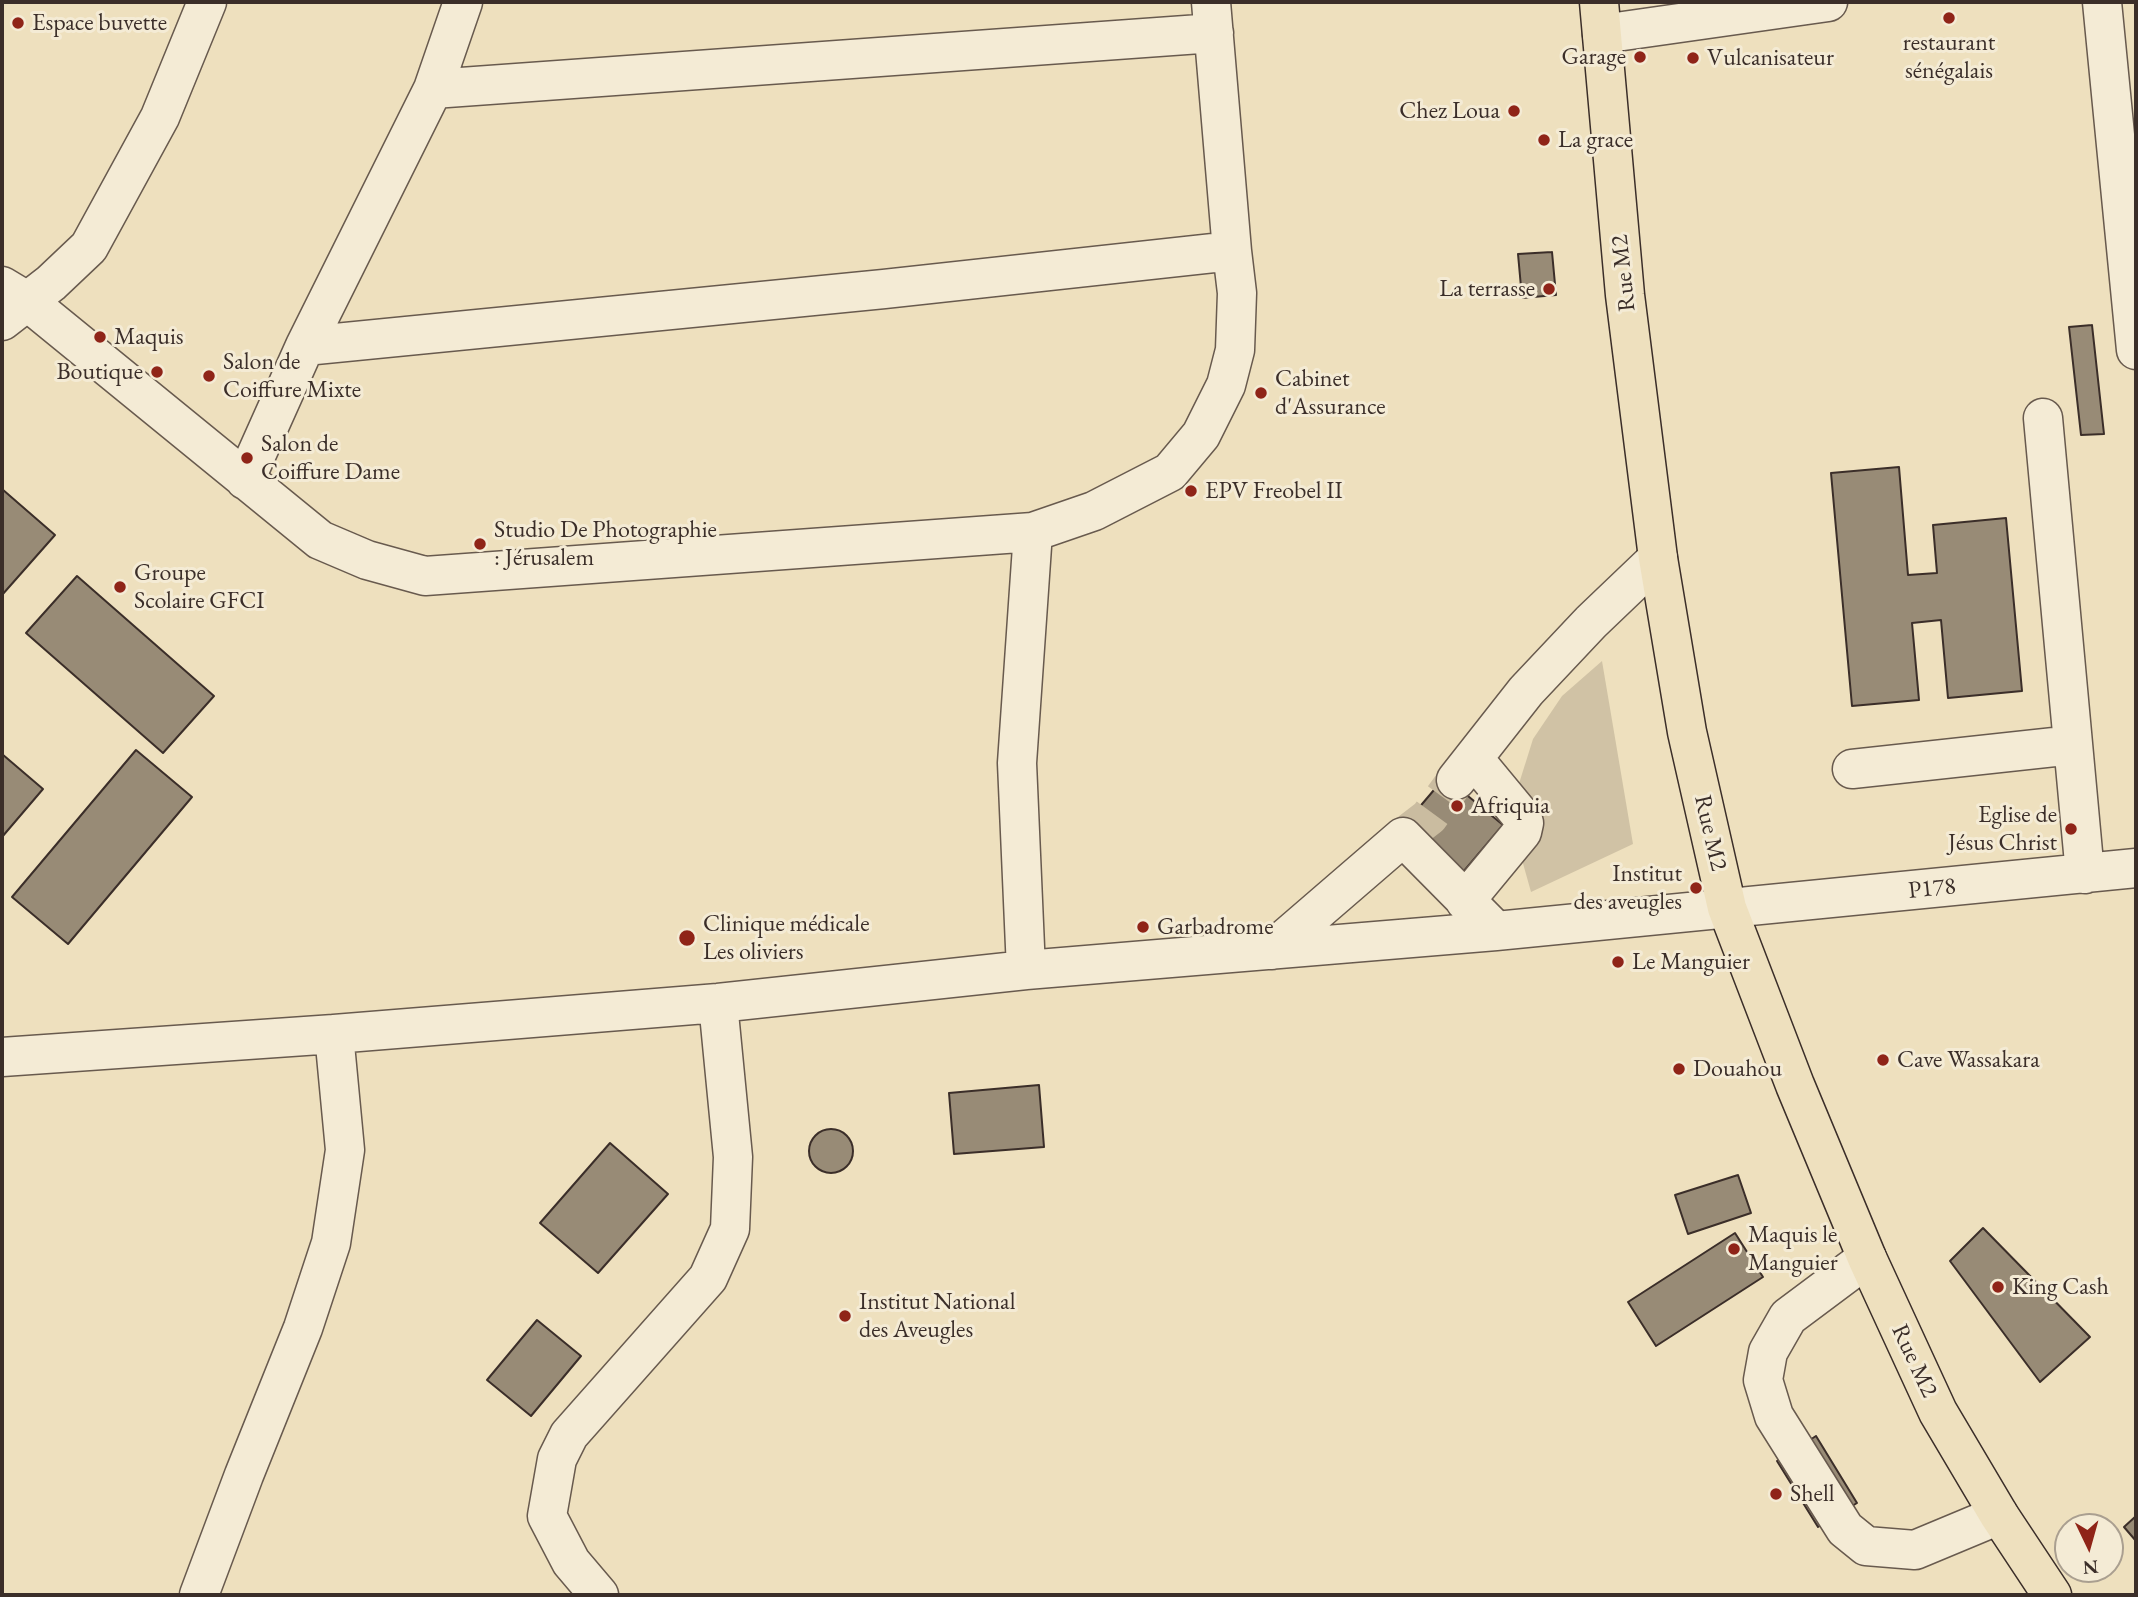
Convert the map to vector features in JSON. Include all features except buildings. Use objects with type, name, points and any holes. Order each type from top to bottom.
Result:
[{"type":"main road","name":"Rue M2","points":[[1601,18],[1625,295],[1658,558],[1687,732],[1727,908],[1795,1085],[1867,1258],[1938,1412],[1999,1515],[2052,1595]]},
{"type":"street","points":[[207,2],[160,117],[89,247],[51,283],[10,303],[245,480],[320,540],[366,560],[425,576],[1033,531],[1094,510],[1170,472],[1201,435],[1226,385],[1235,350],[1237,293],[1212,17],[433,89]]},
{"type":"street","points":[[245,480],[305,346],[433,89],[463,2]]},
{"type":"street","points":[[1601,18],[1828,2]]},
{"type":"street","points":[[2102,2],[2136,350]]},
{"type":"street","points":[[305,346],[884,289],[1232,251]]},
{"type":"street","points":[[2043,418],[2085,874]]},
{"type":"street","points":[[1026,970],[1017,763],[1033,531]]},
{"type":"street","points":[[1465,901],[1522,832],[1524,824],[1522,817],[1465,770],[1526,691],[1591,622],[1658,558]]},
{"type":"street","points":[[1852,769],[2073,745]]},
{"type":"street","points":[[1272,950],[1403,837],[1496,931]]},
{"type":"street","name":"P178","points":[[2,1056],[334,1034],[718,1003],[1026,970],[1496,931],[2136,868]]},
{"type":"street","points":[[599,1595],[570,1562],[547,1516],[557,1459],[569,1435],[708,1278],[730,1229],[733,1157],[718,1003]]},
{"type":"street","points":[[199,1595],[303,1328],[331,1243],[345,1150],[334,1034]]},
{"type":"street","points":[[1867,1258],[1788,1317],[1768,1352],[1763,1381],[1774,1416],[1845,1529],[1866,1546],[1915,1550],[1999,1515]]},
{"type":"shaded area","points":[[1602,661],[1633,844],[1531,892],[1517,842],[1517,790],[1533,739],[1562,696]]},
{"type":"tunnel","points":[[1403,837],[1429,817],[1456,780]]},
{"type":"place","name":"restaurant sénégalais","points":[[1949,18]]},
{"type":"place","name":"Espace buvette","points":[[18,23]]},
{"type":"place","name":"Garage","points":[[1640,57]]},
{"type":"place","name":"Vulcanisateur","points":[[1693,58]]},
{"type":"place","name":"Chez Loua","points":[[1514,111]]},
{"type":"place","name":"La grace","points":[[1544,140]]},
{"type":"place","name":"La terrasse","points":[[1549,289]]},
{"type":"place","name":"Maquis","points":[[100,337]]},
{"type":"place","name":"Boutique","points":[[157,372]]},
{"type":"place","name":"Salon de Coiffure Mixte","points":[[209,376]]},
{"type":"place","name":"Cabinet d'Assurance","points":[[1261,393]]},
{"type":"place","name":"Salon de Coiffure Dame","points":[[247,458]]},
{"type":"place","name":"EPV Freobel II","points":[[1191,491]]},
{"type":"place","name":"Studio De Photographie : Jérusalem","points":[[480,544]]},
{"type":"place","name":"Groupe Scolaire GFCI","points":[[120,587]]},
{"type":"place","name":"Afriquia","points":[[1457,806]]},
{"type":"place","name":"Eglise de Jésus Christ","points":[[2071,829]]},
{"type":"place","name":"Institut des aveugles","points":[[1696,888]]},
{"type":"place","name":"Garbadrome","points":[[1143,927]]},
{"type":"place","name":"Clinique médicale Les oliviers","points":[[687,938]]},
{"type":"place","name":"Le Manguier","points":[[1618,962]]},
{"type":"place","name":"Cave Wassakara","points":[[1883,1060]]},
{"type":"place","name":"Douahou","points":[[1679,1069]]},
{"type":"place","name":"Maquis le Manguier","points":[[1734,1249]]},
{"type":"place","name":"King Cash","points":[[1998,1287]]},
{"type":"place","name":"Institut National des Aveugles","points":[[845,1316]]},
{"type":"place","name":"Shell","points":[[1776,1494]]}]
